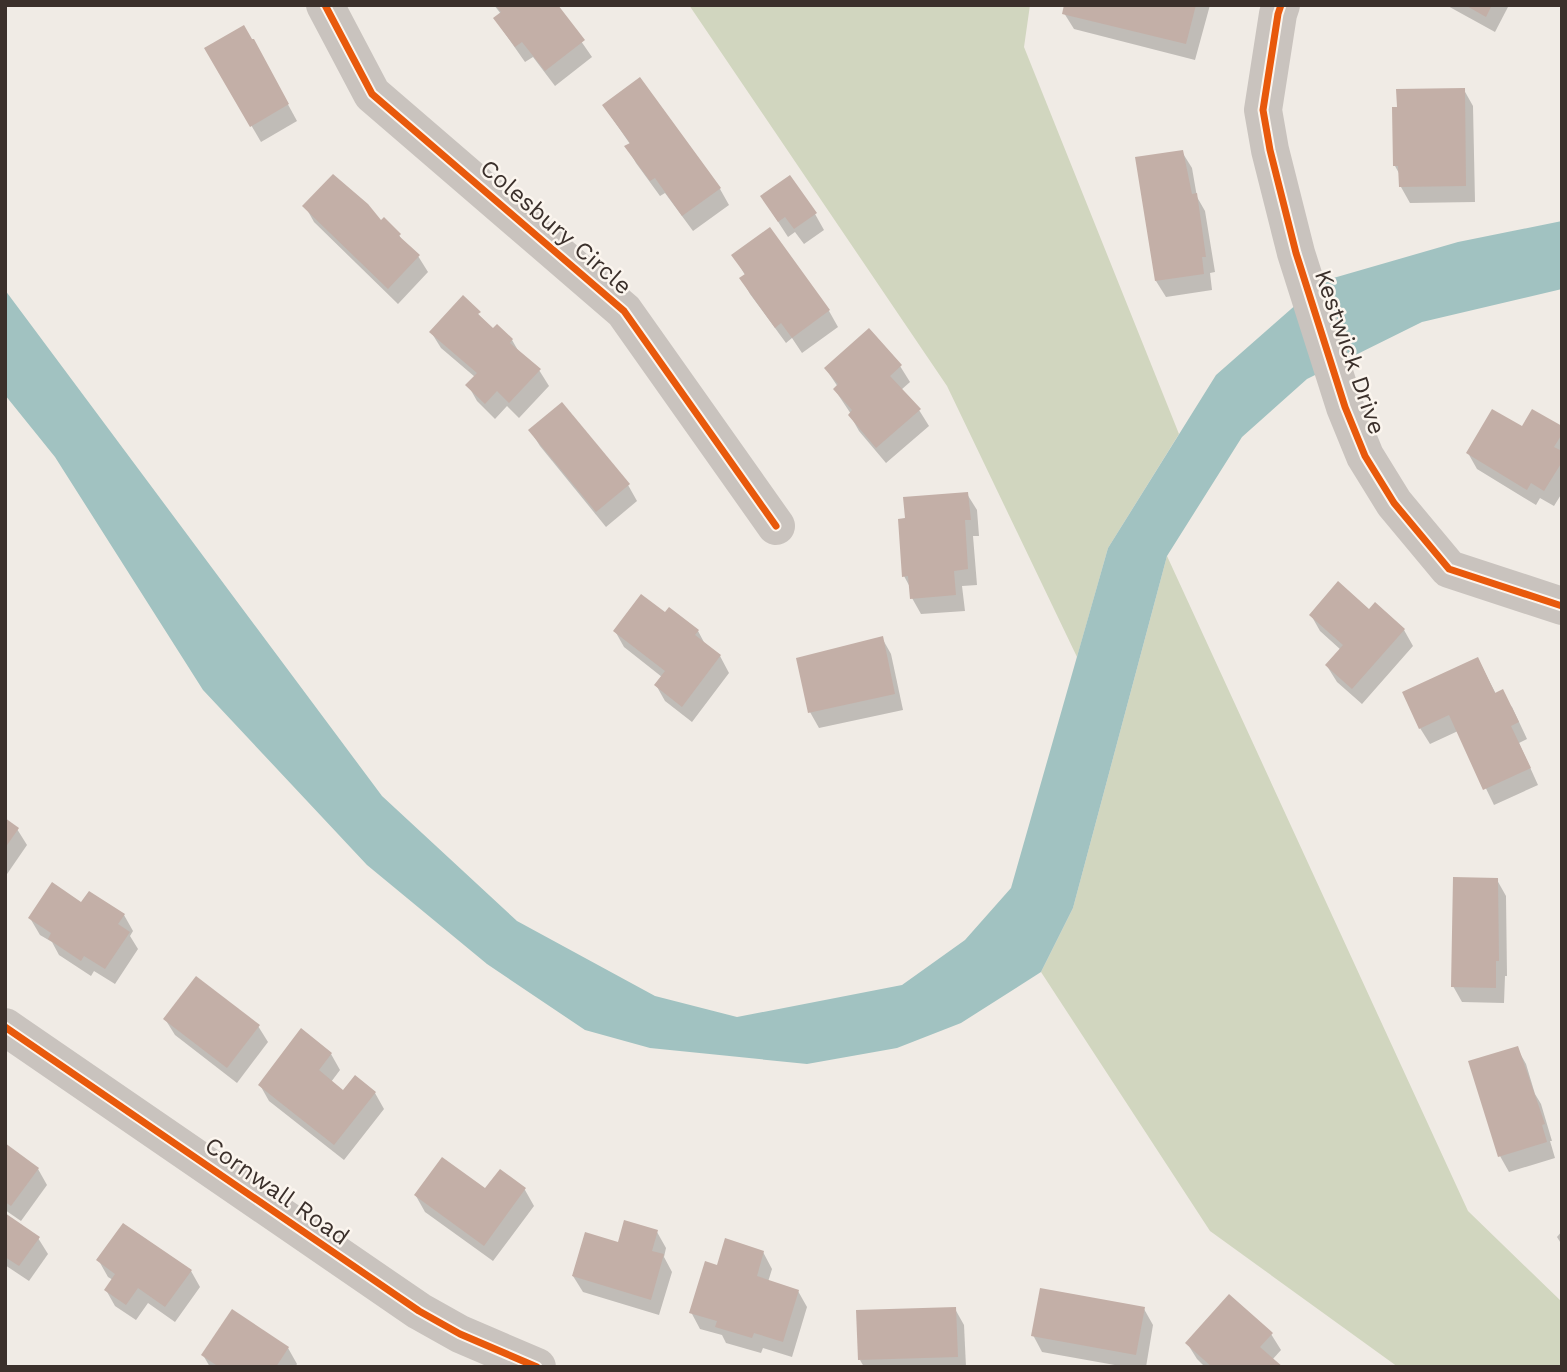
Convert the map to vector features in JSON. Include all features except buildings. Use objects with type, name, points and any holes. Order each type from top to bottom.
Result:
[{"type":"street","name":"Colesbury Circle","points":[[325,5],[372,94],[624,311],[776,526]]},
{"type":"street","name":"Kestwick Drive","points":[[1281,5],[1263,110],[1270,150],[1296,253],[1345,407],[1364,456],[1394,503],[1449,569],[1562,606]]},
{"type":"street","name":"Cornwall Road","points":[[5,1027],[419,1311],[460,1334],[537,1367]]},
{"type":"green space","points":[[689,5],[1030,5],[1024,47],[1179,434],[1108,548],[1077,657],[947,386]]},
{"type":"green space","points":[[1167,556],[1468,1211],[1562,1302],[1562,1367],[1398,1367],[1210,1231],[1041,972],[1073,908]]},
{"type":"water","points":[[1562,221],[1562,289],[1422,322],[1307,379],[1242,437],[1167,556],[1073,908],[1041,972],[961,1023],[897,1048],[807,1064],[650,1048],[585,1030],[487,964],[367,865],[203,690],[55,457],[5,395],[5,290],[382,796],[517,921],[655,996],[737,1017],[902,985],[965,940],[1011,888],[1108,548],[1216,375],[1323,281],[1458,242]]},
{"type":"cycle path","points":[[325,5],[372,94],[624,311],[776,526]]},
{"type":"cycle path","points":[[1281,5],[1263,110],[1270,150],[1296,253],[1345,407],[1365,456],[1394,503],[1449,569],[1562,606]]},
{"type":"cycle path","points":[[5,1027],[419,1311],[460,1334],[537,1367]]}]
